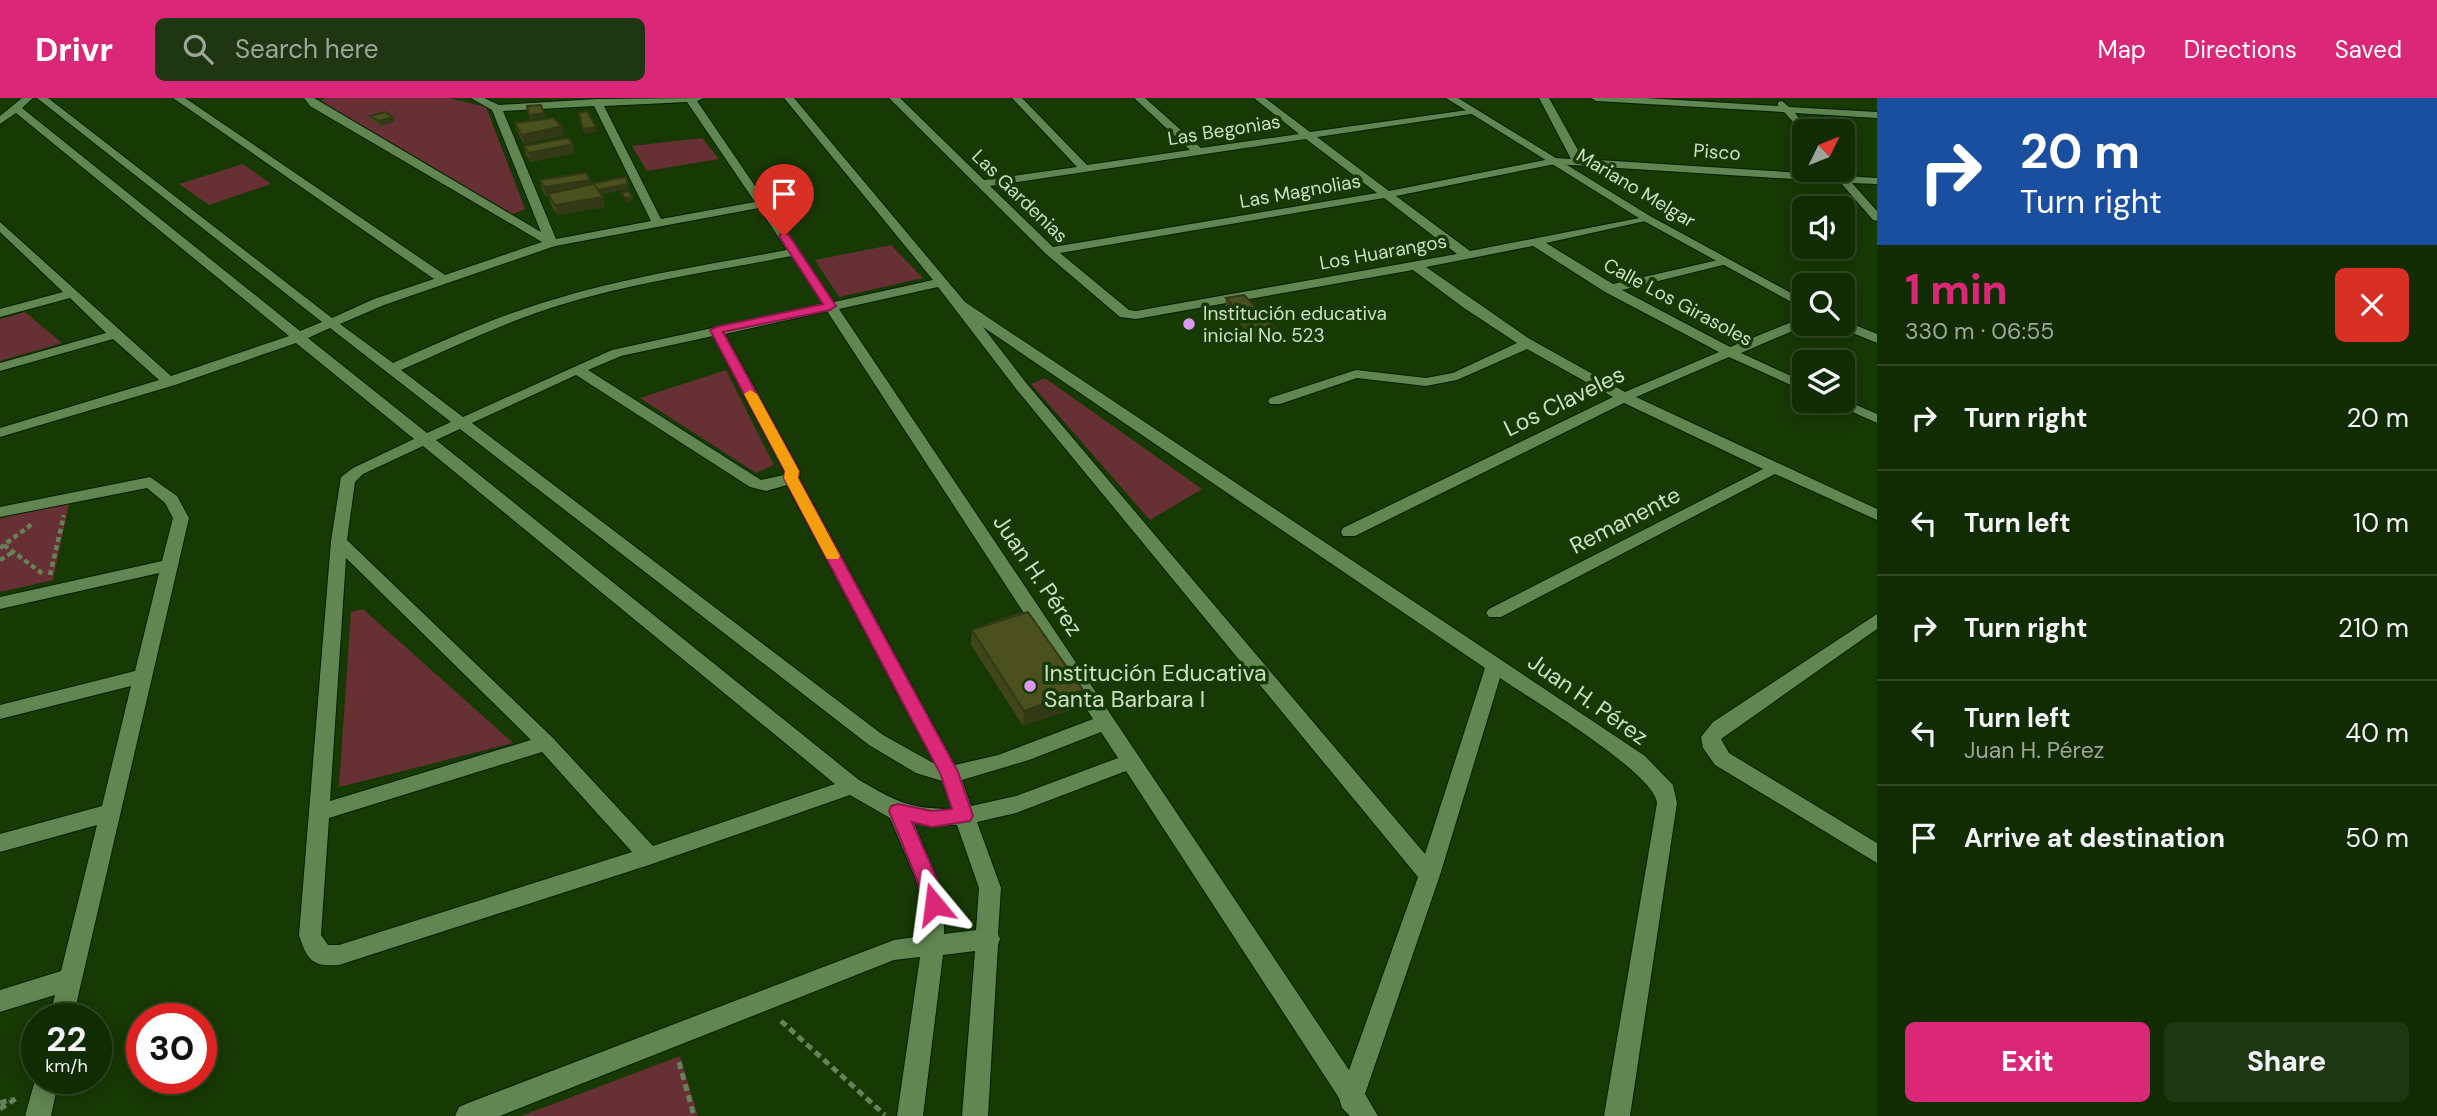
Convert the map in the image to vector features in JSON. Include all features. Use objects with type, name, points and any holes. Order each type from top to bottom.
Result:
[{"type":"street","points":[[42,98],[876,740],[914,762],[940,773],[978,769],[1106,722]]},
{"type":"street","points":[[178,98],[442,279]]},
{"type":"street","points":[[309,98],[314,104],[552,243]]},
{"type":"street","points":[[476,98],[497,108],[699,98]]},
{"type":"street","name":"Juan H. Pérez","points":[[690,98],[795,252],[1358,1107]]},
{"type":"street","points":[[789,98],[939,283],[960,305],[1022,387],[1429,875]]},
{"type":"street","points":[[895,99],[916,98]]},
{"type":"street","points":[[1017,98],[1084,168]]},
{"type":"street","points":[[1139,98],[1198,151]]},
{"type":"street","points":[[1259,98],[1383,195],[1468,256]]},
{"type":"street","name":"Mariano Melgar","points":[[1451,98],[1646,218],[1792,298]]},
{"type":"street","points":[[1544,98],[1578,161]]},
{"type":"street","points":[[1596,98],[1877,115]]},
{"type":"street","points":[[1778,98],[1795,119]]},
{"type":"street","name":"Las Gardenias","points":[[895,99],[1050,251],[1125,314]]},
{"type":"street","points":[[597,102],[658,225]]},
{"type":"street","points":[[0,121],[22,103],[424,440],[852,786],[898,811],[932,819],[989,813],[1131,761]]},
{"type":"street","points":[[497,108],[499,119],[552,243]]},
{"type":"street","name":"Las Begonias","points":[[983,184],[1471,110]]},
{"type":"street","name":"Pisco","points":[[1555,161],[1792,172]]},
{"type":"street","name":"Las Magnolias","points":[[1050,251],[1383,195],[1555,161]]},
{"type":"street","name":"Pisco","points":[[1855,177],[1877,181]]},
{"type":"street","points":[[1846,182],[1877,218]]},
{"type":"street","points":[[0,433],[170,382],[299,337],[379,302],[442,279],[552,243],[763,204]]},
{"type":"street","name":"Los Huarangos","points":[[1125,314],[1136,315],[1416,266],[1537,243],[1646,218]]},
{"type":"street","points":[[0,226],[170,382]]},
{"type":"street","name":"Calle Los Girasoles","points":[[1537,243],[1609,289],[1725,352],[1792,382]]},
{"type":"street","points":[[391,369],[524,313],[566,300],[607,289],[795,252]]},
{"type":"street","points":[[1609,289],[1723,261]]},
{"type":"street","points":[[1416,266],[1461,303],[1526,344],[1624,397],[1877,515]]},
{"type":"street","points":[[852,786],[649,856],[339,954],[323,956],[314,947],[310,935],[339,541],[347,480],[358,471],[577,369],[632,348],[939,283]]},
{"type":"street","points":[[0,313],[74,293]]},
{"type":"street","name":"Juan H. Pérez","points":[[960,305],[1496,664],[1638,762],[1666,791],[1667,803],[1617,1116]]},
{"type":"street","name":"Los Claveles","points":[[1349,532],[1624,397],[1792,326]]},
{"type":"street","points":[[1855,329],[1877,339]]},
{"type":"street","points":[[716,330],[792,471],[791,478],[949,772],[990,888],[989,939],[975,1116]]},
{"type":"street","points":[[0,367],[116,334]]},
{"type":"street","points":[[1275,401],[1356,374],[1417,382],[1457,376],[1526,344]]},
{"type":"street","points":[[577,369],[756,484],[766,486],[791,478]]},
{"type":"street","points":[[1855,410],[1877,419]]},
{"type":"street","name":"Remanente","points":[[1495,613],[1776,468]]},
{"type":"street","points":[[0,512],[150,482],[172,500],[181,518],[65,1003]]},
{"type":"street","points":[[339,541],[546,743],[649,856]]},
{"type":"street","points":[[0,603],[170,565]]},
{"type":"street","points":[[1877,620],[1720,727],[1711,737],[1713,748],[1722,759],[1877,855]]},
{"type":"street","points":[[1358,1107],[1496,664]]},
{"type":"street","points":[[0,712],[143,676]]},
{"type":"street","points":[[319,813],[546,743]]},
{"type":"street","points":[[898,811],[926,877],[934,904],[933,945],[910,1116]]},
{"type":"street","points":[[0,843],[111,812]]},
{"type":"street","points":[[468,1116],[894,950],[989,939]]},
{"type":"street","points":[[0,1001],[71,979]]},
{"type":"street","points":[[38,1116],[43,1094]]},
{"type":"path","points":[[40,518],[2,547],[50,579],[65,508]]},
{"type":"path","points":[[0,560],[13,552]]},
{"type":"path","points":[[782,1021],[886,1116]]},
{"type":"path","points":[[679,1062],[694,1116]]},
{"type":"path","points":[[0,1102],[20,1096],[0,1110]]},
{"type":"shaded area","points":[[325,98],[449,98],[486,107],[525,209],[511,215],[319,102]]},
{"type":"shaded area","points":[[702,138],[719,159],[647,171],[632,146]]},
{"type":"shaded area","points":[[243,164],[271,184],[209,205],[179,184]]},
{"type":"shaded area","points":[[891,245],[923,278],[839,297],[815,260]]},
{"type":"shaded area","points":[[25,312],[62,343],[0,361],[0,319]]},
{"type":"shaded area","points":[[726,370],[774,465],[756,473],[640,398]]},
{"type":"shaded area","points":[[1045,378],[1202,489],[1150,520],[1031,384]]},
{"type":"shaded area","points":[[69,504],[53,580],[0,592],[0,518]]},
{"type":"shaded area","points":[[363,609],[513,743],[339,787],[351,612]]},
{"type":"shaded area","points":[[680,1056],[698,1116],[521,1116]]},
{"type":"building","points":[[541,105],[544,113],[529,115],[527,106]]},
{"type":"building","points":[[587,111],[596,127],[583,129],[579,113]]},
{"type":"building","points":[[385,112],[393,117],[379,121],[370,116]]},
{"type":"building","points":[[553,118],[562,126],[522,135],[515,123]]},
{"type":"building","points":[[568,138],[573,144],[529,153],[524,146]]},
{"type":"building","points":[[586,173],[590,180],[544,187],[540,180]]},
{"type":"building","points":[[625,177],[628,184],[598,190],[591,184]]},
{"type":"building","points":[[594,184],[603,197],[555,205],[548,194]]},
{"type":"building","points":[[628,191],[632,197],[625,198],[621,193]]},
{"type":"building","points":[[1244,295],[1276,328],[1258,331],[1226,298]]},
{"type":"building","points":[[1028,612],[1083,690],[1024,711],[972,630]]},
{"type":"slow traffic","points":[[750,394],[792,471],[791,478],[832,556]]},
{"type":"place","name":"Institución educativa inicial No. 523","points":[[1189,324]]},
{"type":"place","name":"Institución Educativa Santa Barbara I","points":[[1030,686]]},
{"type":"route","points":[[784,236],[830,306],[716,330],[792,471],[791,478],[949,772],[964,816],[932,819],[898,811],[926,877],[934,904]]}]
